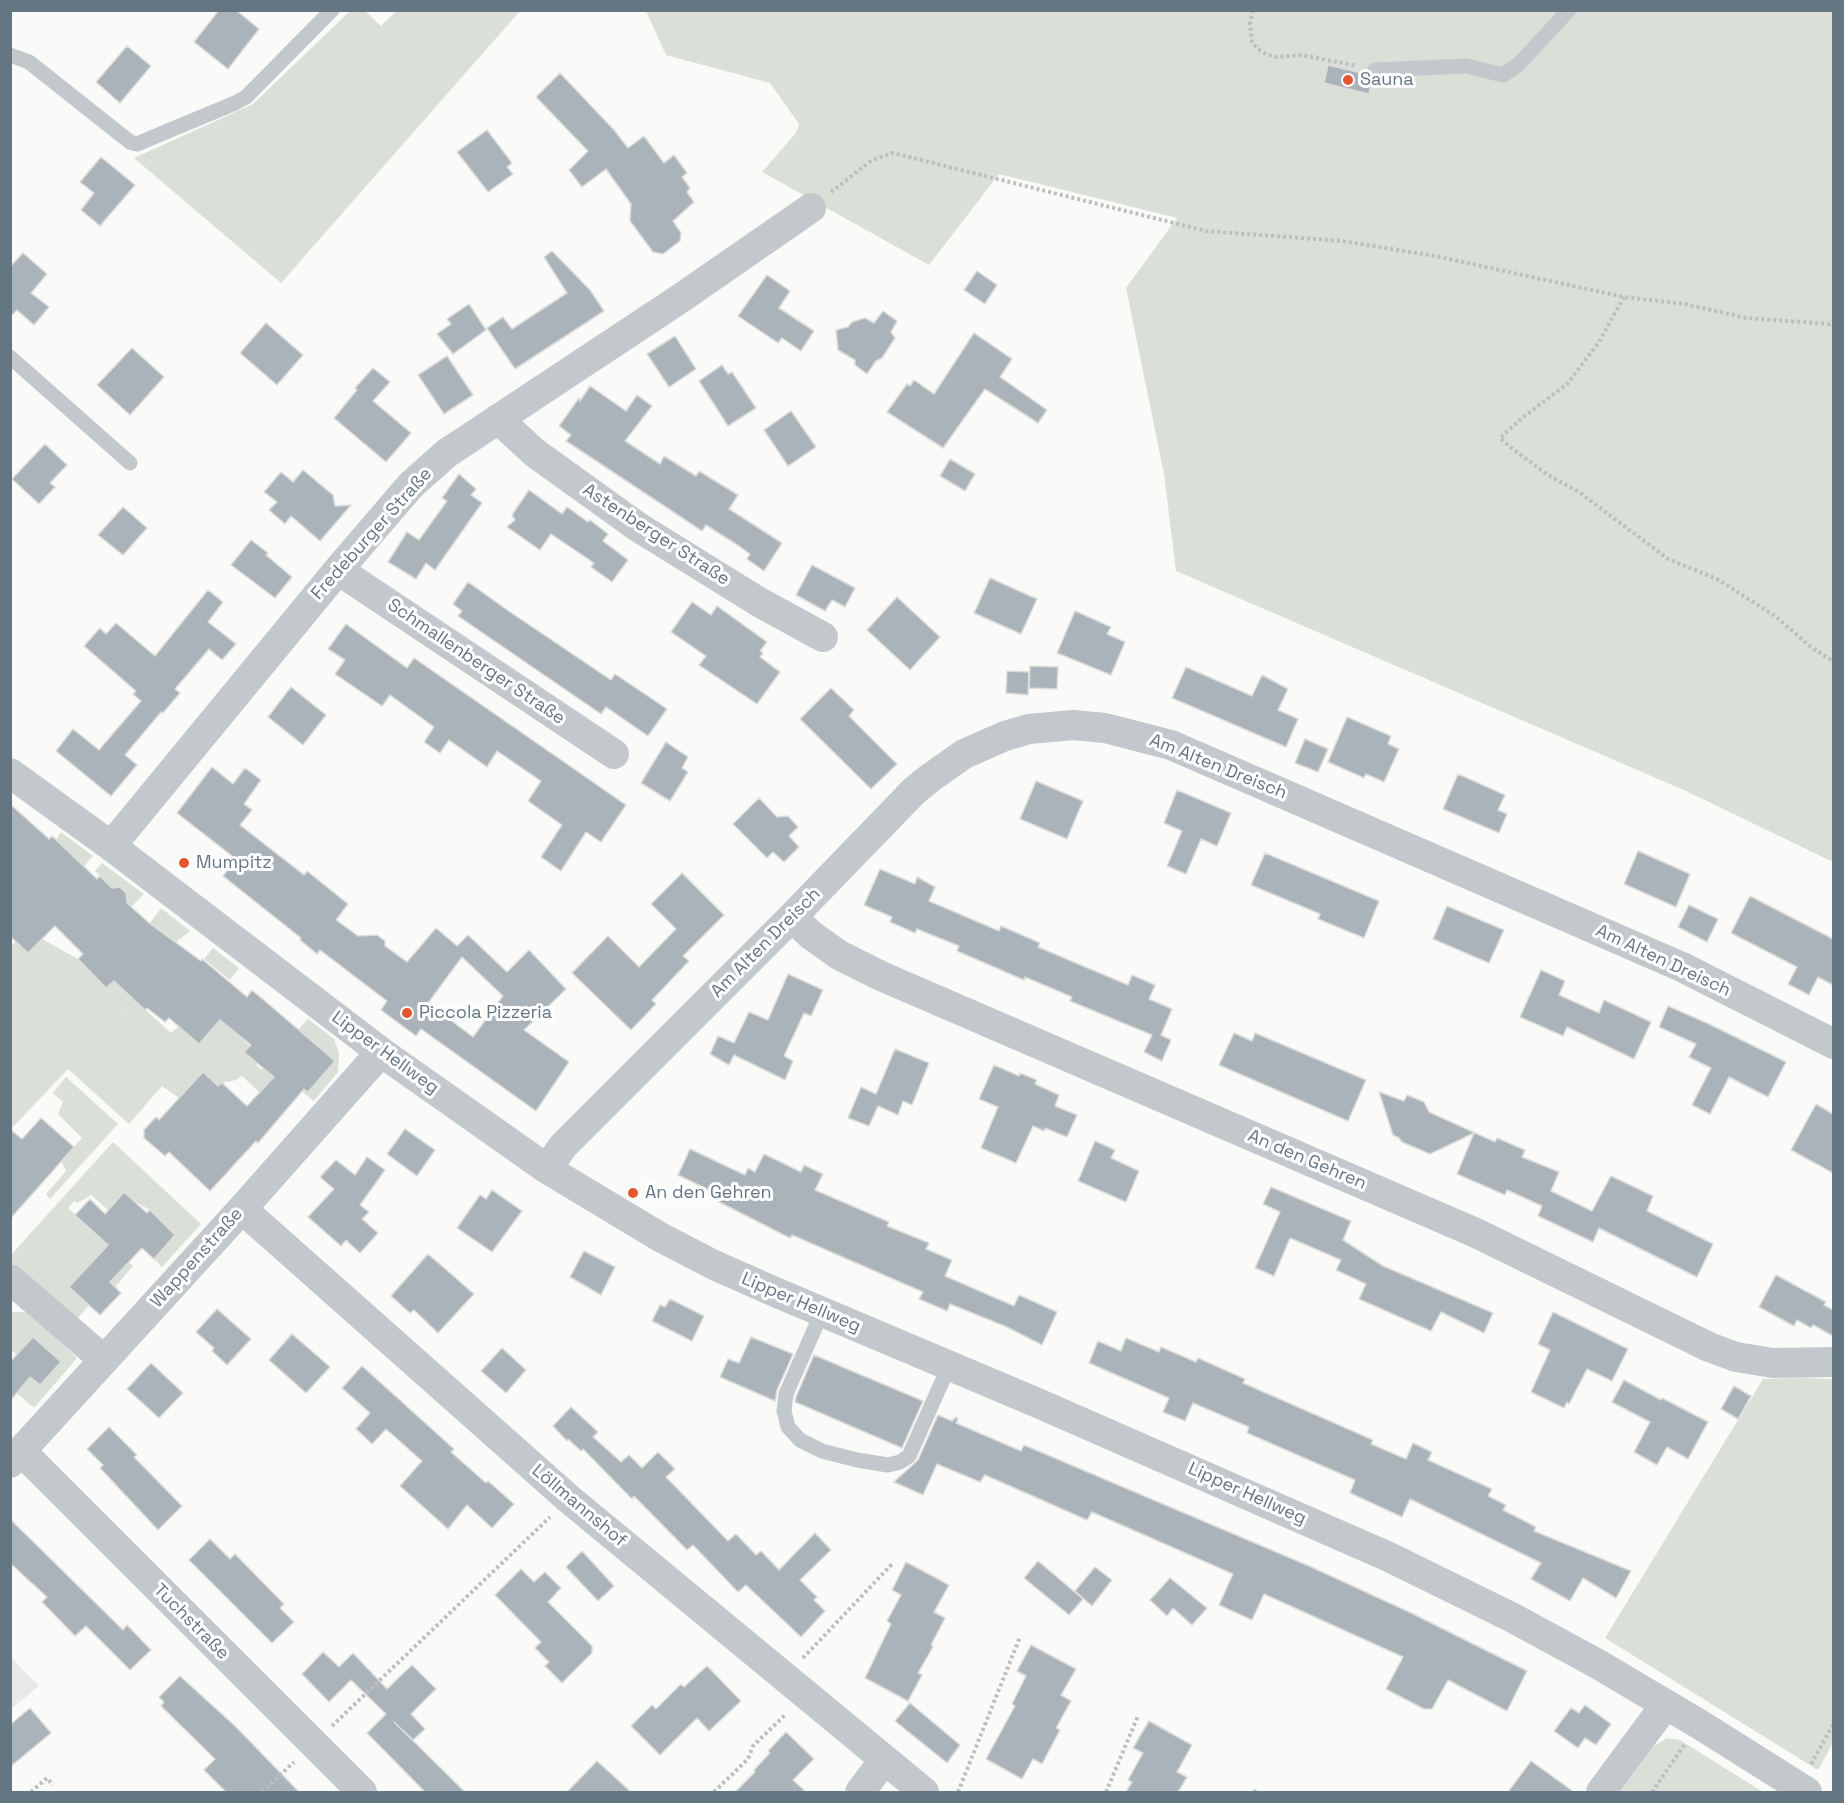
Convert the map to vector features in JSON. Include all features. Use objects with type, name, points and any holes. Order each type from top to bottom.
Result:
[{"type":"street","name":"Fredeburger Straße","points":[[111,846],[338,570],[411,485],[447,453],[681,298],[812,207]]},
{"type":"street","name":"Astenberger Straße","points":[[498,419],[535,453],[638,527],[759,602],[823,638]]},
{"type":"street","name":"Schmallenberger Straße","points":[[338,570],[614,754]]},
{"type":"street","name":"Am Alten Dreisch","points":[[547,1169],[563,1146],[792,917],[914,791],[964,754],[1005,736],[1029,729],[1073,725],[1105,728],[1150,738],[1193,754],[1682,967],[1833,1044]]},
{"type":"street","name":"Lipper Hellweg","points":[[10,773],[111,846],[381,1052],[547,1169],[660,1237],[705,1260],[822,1312],[1389,1557],[1513,1618],[1666,1704],[1803,1790]]},
{"type":"street","name":"An den Gehren","points":[[792,917],[811,935],[839,955],[880,976],[1476,1233],[1709,1347],[1736,1357],[1773,1363],[1833,1362]]},
{"type":"street","name":"Wappenstraße","points":[[16,1457],[242,1209],[381,1052]]},
{"type":"street","name":"Löllmannshof","points":[[242,1209],[569,1499],[924,1792]]},
{"type":"street","points":[[10,1279],[104,1360]]},
{"type":"street","name":"Tuchstraße","points":[[16,1457],[362,1792]]},
{"type":"street","points":[[1601,1792],[1666,1704]]},
{"type":"street","points":[[860,1792],[885,1760]]},
{"type":"lane","points":[[10,55],[29,62],[130,142],[137,144],[246,97],[332,10]]},
{"type":"lane","points":[[1375,70],[1466,66],[1503,75],[1518,65],[1569,10]]},
{"type":"lane","points":[[10,357],[130,463]]},
{"type":"lane","points":[[822,1312],[786,1394],[784,1411],[788,1427],[800,1440],[822,1451],[856,1460],[888,1464],[900,1462],[909,1456],[949,1366]]},
{"type":"path","points":[[1253,10],[1250,24],[1252,42],[1266,54],[1276,57],[1302,55],[1375,70]]},
{"type":"path","points":[[812,207],[866,165],[893,153],[1206,231],[1353,243],[1435,256],[1624,297],[1685,304],[1746,318],[1832,323]]},
{"type":"path","points":[[1624,297],[1599,342],[1567,384],[1522,417],[1500,438],[1548,475],[1579,492],[1668,560],[1717,579],[1775,616],[1833,662]]},
{"type":"path","points":[[262,1792],[569,1499]]},
{"type":"path","points":[[785,1677],[893,1563]]},
{"type":"path","points":[[958,1792],[1020,1637]]},
{"type":"path","points":[[1106,1792],[1138,1716]]},
{"type":"path","points":[[1803,1790],[1833,1723]]},
{"type":"path","points":[[1652,1792],[1699,1724]]},
{"type":"path","points":[[714,1792],[748,1759],[753,1746],[773,1727]]},
{"type":"path","points":[[31,1792],[47,1778],[53,1785]]},
{"type":"shaded area","points":[[350,11],[365,11],[381,26],[396,11],[520,11],[281,283],[134,158],[253,104]]},
{"type":"shaded area","points":[[646,11],[1833,11],[1833,862],[1686,791],[1176,571],[1164,474],[1126,288],[1177,218],[999,174],[929,265],[762,172],[796,133],[799,124],[770,83],[666,55]]},
{"type":"shaded area","points":[[61,832],[93,856],[61,892],[56,840]]},
{"type":"shaded area","points":[[102,863],[144,894],[108,930],[126,893],[118,887],[114,889],[95,871]]},
{"type":"shaded area","points":[[161,908],[190,931],[176,942],[150,923]]},
{"type":"shaded area","points":[[42,939],[78,959],[106,988],[126,970],[149,989],[123,1016],[137,1002],[171,1033],[183,1022],[194,1031],[189,1036],[198,1044],[224,1015],[237,1034],[262,1057],[256,1065],[262,1070],[272,1060],[335,1061],[298,1030],[308,1019],[334,1039],[339,1053],[338,1072],[314,1101],[300,1090],[273,1099],[263,1089],[259,1092],[242,1076],[179,1098],[162,1086],[129,1124],[68,1069],[11,1129],[10,948],[16,941],[29,953]]},
{"type":"shaded area","points":[[213,948],[239,968],[230,980],[204,959]]},
{"type":"shaded area","points":[[66,1077],[118,1124],[50,1199],[46,1194],[66,1171],[61,1161],[82,1138],[58,1114],[63,1102],[53,1093]]},
{"type":"shaded area","points":[[113,1142],[201,1224],[162,1267],[154,1259],[150,1210],[124,1192],[108,1210],[91,1195],[78,1203],[74,1201],[68,1208],[133,1266],[115,1287],[90,1264],[69,1287],[89,1305],[77,1319],[11,1262],[11,1255]]},
{"type":"shaded area","points":[[11,1312],[28,1312],[77,1358],[34,1408],[17,1393],[30,1377],[40,1385],[60,1362],[33,1337],[17,1355],[11,1350]]},
{"type":"shaded area","points":[[1763,1379],[1834,1379],[1834,1741],[1818,1770],[1605,1638]]},
{"type":"shaded area","points":[[11,1657],[39,1686],[10,1709]]},
{"type":"shaded area","points":[[1667,1738],[1680,1740],[1763,1792],[1620,1792],[1654,1746]]},
{"type":"building","points":[[219,10],[236,10],[259,29],[228,69],[194,42]]},
{"type":"building","points":[[127,46],[151,66],[120,103],[96,82]]},
{"type":"building","name":"Sauna","points":[[1328,65],[1366,74],[1372,79],[1369,94],[1324,83]]},
{"type":"building","points":[[560,73],[628,148],[644,136],[664,163],[674,155],[687,173],[682,177],[690,188],[687,192],[694,202],[673,221],[681,233],[680,241],[663,254],[653,252],[630,221],[631,204],[606,169],[582,187],[569,170],[588,151],[536,97]]},
{"type":"building","points":[[487,130],[512,163],[507,167],[513,174],[488,192],[457,152]]},
{"type":"building","points":[[101,157],[135,185],[100,226],[81,210],[94,193],[80,182]]},
{"type":"building","points":[[552,251],[590,290],[604,311],[515,369],[487,328],[503,317],[512,329],[567,293],[544,257]]},
{"type":"building","points":[[23,253],[47,274],[31,293],[49,307],[34,325],[17,310],[10,317],[10,267]]},
{"type":"building","points":[[977,271],[997,285],[985,304],[964,290]]},
{"type":"building","points":[[767,275],[790,291],[779,308],[814,331],[801,351],[782,338],[778,343],[738,316]]},
{"type":"building","points":[[469,304],[486,330],[453,354],[437,334],[451,324],[447,319]]},
{"type":"building","points":[[883,311],[897,321],[891,332],[895,338],[882,358],[876,361],[867,374],[855,365],[855,360],[838,350],[836,330],[848,327],[852,322],[865,318],[874,323]]},
{"type":"building","points":[[266,323],[303,355],[277,385],[240,353]]},
{"type":"building","points":[[974,333],[1012,359],[1000,377],[1047,410],[1038,423],[985,389],[943,448],[887,412],[907,384],[910,386],[914,380],[934,394]]},
{"type":"building","points":[[675,336],[696,369],[669,387],[647,354]]},
{"type":"building","points":[[132,348],[164,377],[130,415],[97,385]]},
{"type":"building","points":[[447,356],[473,395],[444,414],[418,375]]},
{"type":"building","points":[[722,365],[728,374],[732,372],[756,408],[728,426],[699,381]]},
{"type":"building","points":[[373,368],[390,382],[373,401],[411,433],[386,462],[334,418],[357,390],[355,388]]},
{"type":"building","points":[[590,386],[626,411],[637,395],[652,406],[625,441],[660,464],[664,456],[696,476],[699,471],[738,495],[729,509],[782,543],[764,571],[747,559],[750,554],[739,546],[706,525],[702,531],[566,441],[571,435],[559,426]]},
{"type":"building","points":[[791,411],[816,447],[788,466],[764,430]]},
{"type":"building","points":[[45,444],[67,465],[50,483],[55,487],[39,504],[12,479]]},
{"type":"building","points":[[950,459],[975,474],[965,491],[940,476]]},
{"type":"building","points":[[303,470],[333,495],[335,506],[351,505],[320,541],[291,516],[285,524],[269,510],[277,502],[264,492],[281,472],[293,482]]},
{"type":"building","points":[[459,474],[476,489],[471,495],[482,503],[435,570],[426,563],[416,579],[388,562],[407,532],[419,540],[447,501],[442,498]]},
{"type":"building","points":[[529,490],[562,514],[567,507],[608,534],[603,541],[628,560],[612,582],[591,567],[594,563],[551,534],[540,550],[507,527],[515,520],[512,515]]},
{"type":"building","points":[[123,507],[147,528],[123,555],[98,535]]},
{"type":"building","points":[[251,540],[292,577],[275,598],[231,565]]},
{"type":"building","points":[[812,565],[855,588],[845,607],[832,600],[825,611],[796,595]]},
{"type":"building","points":[[990,578],[1037,599],[1021,634],[974,613]]},
{"type":"building","points":[[468,582],[611,680],[615,674],[667,709],[648,736],[606,707],[601,714],[458,616],[462,611],[453,604]]},
{"type":"building","points":[[208,590],[223,602],[208,622],[236,644],[222,660],[209,649],[175,689],[180,693],[125,755],[137,765],[111,796],[56,751],[73,729],[99,750],[141,701],[133,694],[136,691],[84,646],[100,628],[106,634],[116,623],[155,656]]},
{"type":"building","points":[[897,597],[940,637],[910,670],[867,630]]},
{"type":"building","points":[[692,602],[711,615],[717,606],[767,642],[760,651],[763,653],[760,657],[780,672],[757,704],[699,665],[706,656],[671,632]]},
{"type":"building","points":[[1075,611],[1111,627],[1107,634],[1125,642],[1111,675],[1057,653]]},
{"type":"building","points":[[346,624],[407,668],[414,658],[626,805],[601,842],[586,832],[561,871],[541,857],[562,825],[528,801],[541,781],[497,751],[487,767],[449,740],[440,753],[424,742],[434,727],[390,695],[382,706],[335,674],[345,660],[328,649]]},
{"type":"building","points":[[1030,666],[1058,667],[1057,689],[1029,688]]},
{"type":"building","points":[[1186,667],[1252,696],[1262,675],[1288,689],[1278,710],[1298,719],[1286,747],[1172,698]]},
{"type":"building","points":[[1007,671],[1029,672],[1028,695],[1006,693]]},
{"type":"building","points":[[291,687],[326,715],[303,745],[268,717]]},
{"type":"building","points":[[831,688],[854,710],[849,716],[897,764],[871,789],[800,719]]},
{"type":"building","points":[[1347,717],[1391,736],[1388,744],[1399,749],[1384,782],[1366,774],[1364,778],[1328,762]]},
{"type":"building","points":[[1305,739],[1328,749],[1318,772],[1295,763]]},
{"type":"building","points":[[666,742],[688,757],[682,768],[688,772],[670,801],[641,783]]},
{"type":"building","points":[[212,767],[233,784],[245,768],[261,780],[244,804],[252,810],[240,825],[304,875],[307,871],[348,904],[336,920],[358,936],[377,935],[385,941],[385,946],[407,962],[436,928],[457,946],[468,935],[507,972],[529,950],[566,989],[524,1030],[569,1062],[536,1111],[421,1029],[416,1036],[381,1010],[387,1001],[320,950],[317,954],[300,940],[301,938],[223,876],[236,859],[177,813]],"holes":[[[462,957],[503,996],[473,1037],[428,1003]]]},
{"type":"building","points":[[1458,774],[1505,795],[1498,810],[1507,814],[1499,833],[1443,809]]},
{"type":"building","points":[[1036,781],[1083,801],[1067,839],[1020,819]]},
{"type":"building","points":[[1177,790],[1231,813],[1217,846],[1201,839],[1186,874],[1167,866],[1182,831],[1164,823]]},
{"type":"building","points":[[759,798],[777,817],[788,816],[798,827],[789,836],[799,847],[784,862],[773,852],[767,858],[733,824]]},
{"type":"building","points":[[10,804],[49,839],[52,836],[97,879],[100,876],[112,888],[120,887],[126,893],[127,903],[149,923],[201,961],[202,959],[247,997],[252,990],[335,1061],[308,1092],[304,1089],[258,1143],[256,1141],[210,1191],[169,1152],[165,1156],[144,1138],[144,1130],[156,1117],[159,1120],[203,1072],[218,1086],[222,1083],[247,1106],[274,1077],[244,1052],[251,1045],[220,1020],[199,1044],[169,1018],[165,1022],[147,1008],[145,1010],[114,981],[106,988],[78,959],[83,954],[55,926],[28,953],[10,936]]},
{"type":"building","points":[[1638,851],[1690,874],[1676,907],[1624,884]]},
{"type":"building","points":[[1265,853],[1379,901],[1364,938],[1318,919],[1320,914],[1251,885]]},
{"type":"building","points":[[880,869],[915,884],[917,877],[935,887],[929,901],[999,931],[1001,926],[1040,943],[1038,947],[1128,985],[1132,975],[1155,985],[1149,999],[1172,1009],[1161,1035],[1171,1040],[1162,1061],[1144,1052],[1152,1035],[1070,1001],[1072,997],[1025,977],[1024,980],[957,951],[959,946],[917,929],[915,933],[890,922],[892,917],[864,905]]},
{"type":"building","points":[[682,873],[724,915],[683,956],[689,961],[652,1000],[656,1004],[631,1030],[572,973],[608,936],[639,967],[676,929],[651,904]]},
{"type":"building","points":[[1750,896],[1833,939],[1833,985],[1818,977],[1809,995],[1788,984],[1797,967],[1731,933]]},
{"type":"building","points":[[1689,905],[1718,919],[1707,942],[1678,927]]},
{"type":"building","points":[[1447,906],[1504,930],[1489,963],[1433,939]]},
{"type":"building","points":[[1541,970],[1565,981],[1559,995],[1599,1013],[1604,1000],[1651,1022],[1634,1059],[1567,1027],[1563,1036],[1520,1017]]},
{"type":"building","points":[[788,974],[823,990],[811,1016],[804,1013],[784,1056],[793,1061],[785,1080],[734,1055],[729,1065],[710,1054],[718,1036],[734,1043],[749,1012],[768,1020]]},
{"type":"building","points":[[1668,1006],[1786,1062],[1768,1097],[1729,1077],[1710,1114],[1692,1105],[1711,1068],[1689,1057],[1696,1044],[1659,1027]]},
{"type":"building","points":[[1234,1033],[1252,1041],[1255,1033],[1366,1080],[1348,1121],[1219,1065]]},
{"type":"building","points":[[895,1049],[929,1063],[912,1105],[903,1101],[898,1115],[878,1106],[869,1126],[848,1118],[861,1087],[876,1094]]},
{"type":"building","points":[[994,1065],[1019,1076],[1020,1073],[1037,1080],[1035,1084],[1059,1095],[1055,1106],[1077,1115],[1067,1137],[1033,1126],[1016,1163],[981,1148],[998,1107],[979,1099]]},
{"type":"building","points":[[1379,1092],[1404,1101],[1407,1095],[1424,1102],[1429,1112],[1495,1142],[1497,1138],[1525,1150],[1522,1157],[1559,1172],[1551,1191],[1592,1211],[1611,1176],[1653,1196],[1647,1211],[1713,1244],[1697,1277],[1599,1228],[1593,1242],[1538,1216],[1542,1206],[1507,1190],[1505,1195],[1457,1174],[1474,1133],[1430,1154],[1402,1142],[1393,1135]]},
{"type":"building","points":[[1816,1104],[1833,1114],[1833,1173],[1791,1150]]},
{"type":"building","points":[[41,1118],[74,1147],[10,1219],[10,1129],[22,1139]]},
{"type":"building","points":[[405,1129],[435,1150],[417,1176],[387,1154]]},
{"type":"building","points":[[1095,1141],[1115,1150],[1111,1158],[1139,1171],[1126,1202],[1078,1181]]},
{"type":"building","points":[[690,1149],[745,1175],[748,1168],[755,1172],[764,1154],[801,1172],[804,1165],[823,1174],[815,1190],[889,1222],[887,1226],[929,1243],[926,1249],[952,1260],[945,1276],[1014,1306],[1019,1295],[1057,1312],[1042,1345],[1007,1327],[950,1304],[947,1311],[919,1299],[923,1292],[792,1235],[790,1238],[719,1202],[721,1196],[678,1175]]},
{"type":"building","points":[[367,1157],[385,1170],[360,1205],[369,1212],[362,1219],[378,1233],[360,1253],[346,1240],[341,1246],[308,1217],[334,1189],[320,1177],[336,1160],[355,1175]]},
{"type":"building","points":[[1271,1187],[1351,1221],[1343,1240],[1383,1266],[1493,1313],[1484,1333],[1441,1312],[1431,1331],[1359,1299],[1366,1284],[1336,1270],[1341,1260],[1290,1238],[1274,1276],[1255,1268],[1280,1212],[1263,1204]]},
{"type":"building","points":[[492,1190],[522,1211],[492,1252],[457,1228],[480,1195],[486,1199]]},
{"type":"building","points":[[124,1192],[147,1213],[150,1210],[175,1235],[154,1259],[142,1248],[110,1282],[121,1293],[100,1315],[69,1287],[108,1245],[75,1215],[90,1199],[105,1214]]},
{"type":"building","points":[[584,1251],[615,1267],[601,1295],[570,1277]]},
{"type":"building","points":[[428,1254],[474,1294],[438,1333],[414,1310],[410,1313],[391,1296]]},
{"type":"building","points":[[1776,1275],[1826,1302],[1824,1305],[1833,1310],[1833,1336],[1813,1325],[1811,1328],[1797,1320],[1794,1326],[1759,1307]]},
{"type":"building","points":[[670,1299],[704,1316],[692,1341],[652,1321],[660,1305],[665,1307]]},
{"type":"building","points":[[217,1309],[251,1339],[227,1365],[212,1351],[214,1348],[196,1332]]},
{"type":"building","points":[[1553,1312],[1628,1349],[1612,1381],[1587,1369],[1569,1404],[1567,1402],[1564,1408],[1531,1392],[1550,1350],[1538,1344]]},
{"type":"building","points":[[292,1334],[330,1367],[306,1393],[269,1360]]},
{"type":"building","points":[[33,1337],[61,1362],[40,1385],[30,1377],[10,1401],[10,1362]]},
{"type":"building","points":[[751,1337],[793,1354],[777,1390],[775,1401],[720,1377],[728,1359],[739,1363]]},
{"type":"building","points":[[1126,1338],[1159,1352],[1161,1347],[1196,1362],[1198,1358],[1245,1379],[1243,1383],[1373,1440],[1371,1444],[1406,1459],[1413,1443],[1432,1452],[1428,1460],[1492,1489],[1488,1496],[1506,1505],[1503,1510],[1536,1527],[1534,1531],[1631,1571],[1616,1598],[1583,1578],[1570,1601],[1531,1579],[1541,1563],[1410,1499],[1402,1517],[1350,1493],[1355,1480],[1247,1433],[1249,1427],[1193,1403],[1185,1421],[1163,1412],[1169,1398],[1089,1363],[1098,1341],[1121,1351]]},
{"type":"building","points":[[502,1348],[526,1370],[506,1393],[481,1371]]},
{"type":"building","points":[[814,1355],[923,1401],[902,1448],[795,1402]]},
{"type":"building","points":[[151,1363],[183,1393],[159,1418],[127,1389]]},
{"type":"building","points":[[362,1366],[454,1449],[451,1452],[514,1504],[492,1528],[467,1505],[448,1529],[400,1486],[422,1461],[386,1429],[372,1444],[356,1429],[370,1413],[342,1388]]},
{"type":"building","points":[[1624,1380],[1708,1422],[1688,1459],[1667,1447],[1657,1465],[1634,1452],[1650,1422],[1612,1402]]},
{"type":"building","points":[[1734,1386],[1751,1396],[1738,1419],[1721,1409]]},
{"type":"building","points":[[571,1407],[598,1432],[593,1437],[621,1462],[629,1455],[642,1468],[658,1452],[675,1469],[666,1477],[728,1541],[736,1534],[756,1555],[761,1551],[779,1570],[815,1533],[831,1550],[800,1580],[817,1597],[814,1600],[825,1611],[801,1637],[746,1585],[738,1592],[693,1545],[687,1550],[634,1496],[632,1499],[583,1449],[581,1451],[568,1439],[567,1441],[553,1426]]},
{"type":"building","points":[[938,1415],[952,1421],[956,1417],[958,1419],[956,1423],[1021,1451],[1024,1445],[1309,1566],[1409,1612],[1527,1671],[1507,1711],[1448,1680],[1432,1709],[1424,1709],[1386,1689],[1403,1657],[1264,1594],[1252,1620],[1219,1605],[1233,1574],[1092,1512],[1087,1520],[985,1475],[980,1482],[937,1464],[923,1495],[894,1482],[918,1460]]},
{"type":"building","points":[[109,1427],[137,1455],[134,1457],[182,1506],[158,1530],[100,1468],[103,1465],[87,1449]]},
{"type":"building","points":[[10,1519],[123,1630],[127,1625],[151,1650],[130,1670],[86,1626],[75,1636],[42,1602],[47,1597],[10,1563]]},
{"type":"building","points":[[210,1539],[230,1559],[235,1554],[284,1604],[280,1608],[294,1622],[272,1643],[189,1560]]},
{"type":"building","points":[[582,1551],[614,1586],[598,1601],[566,1567]]},
{"type":"building","points":[[1038,1561],[1083,1599],[1069,1615],[1024,1578]]},
{"type":"building","points":[[906,1562],[949,1585],[934,1612],[945,1618],[931,1645],[933,1647],[918,1673],[922,1675],[908,1701],[865,1678],[891,1624],[887,1621],[901,1595],[892,1590]]},
{"type":"building","points":[[1095,1567],[1112,1580],[1092,1606],[1075,1591]]},
{"type":"building","points":[[521,1569],[534,1582],[545,1572],[561,1588],[548,1602],[592,1646],[592,1653],[562,1683],[545,1666],[549,1662],[535,1648],[541,1642],[495,1595]]},
{"type":"building","points":[[1170,1578],[1207,1608],[1192,1625],[1173,1608],[1167,1616],[1150,1600]]},
{"type":"building","points":[[1031,1645],[1076,1669],[1061,1695],[1071,1701],[1056,1728],[1060,1730],[1042,1764],[1033,1759],[1022,1779],[986,1759],[1015,1706],[1012,1704],[1026,1676],[1017,1671]]},
{"type":"building","points":[[323,1652],[339,1667],[353,1653],[387,1689],[412,1665],[436,1689],[411,1714],[425,1729],[413,1740],[394,1722],[465,1792],[425,1792],[367,1733],[386,1714],[351,1680],[329,1702],[302,1674]]},
{"type":"building","points":[[707,1666],[741,1701],[709,1731],[697,1718],[660,1755],[631,1726],[652,1705],[656,1709],[681,1684],[684,1687]]},
{"type":"building","points":[[180,1676],[236,1727],[299,1792],[226,1792],[204,1770],[215,1759],[161,1706],[164,1702],[159,1697]]},
{"type":"building","points":[[910,1703],[960,1745],[947,1763],[895,1721]]},
{"type":"building","points":[[1585,1705],[1611,1724],[1596,1745],[1585,1738],[1578,1748],[1554,1731],[1571,1708],[1579,1713]]},
{"type":"building","points":[[30,1708],[51,1733],[10,1767],[10,1725]]},
{"type":"building","points":[[1149,1721],[1192,1745],[1177,1772],[1187,1777],[1178,1792],[1126,1792],[1132,1782],[1128,1780],[1143,1753],[1133,1748]]},
{"type":"building","points":[[786,1732],[814,1759],[793,1780],[806,1792],[735,1792],[755,1772],[754,1770],[770,1753],[768,1751]]},
{"type":"building","points":[[597,1761],[631,1792],[567,1792]]},
{"type":"building","points":[[1531,1761],[1574,1792],[1508,1792]]},
{"type":"place","name":"Sauna","points":[[1348,80]]},
{"type":"place","name":"Mumpitz","points":[[184,863]]},
{"type":"place","name":"Piccola Pizzeria","points":[[407,1013]]},
{"type":"place","name":"An den Gehren","points":[[633,1193]]}]
